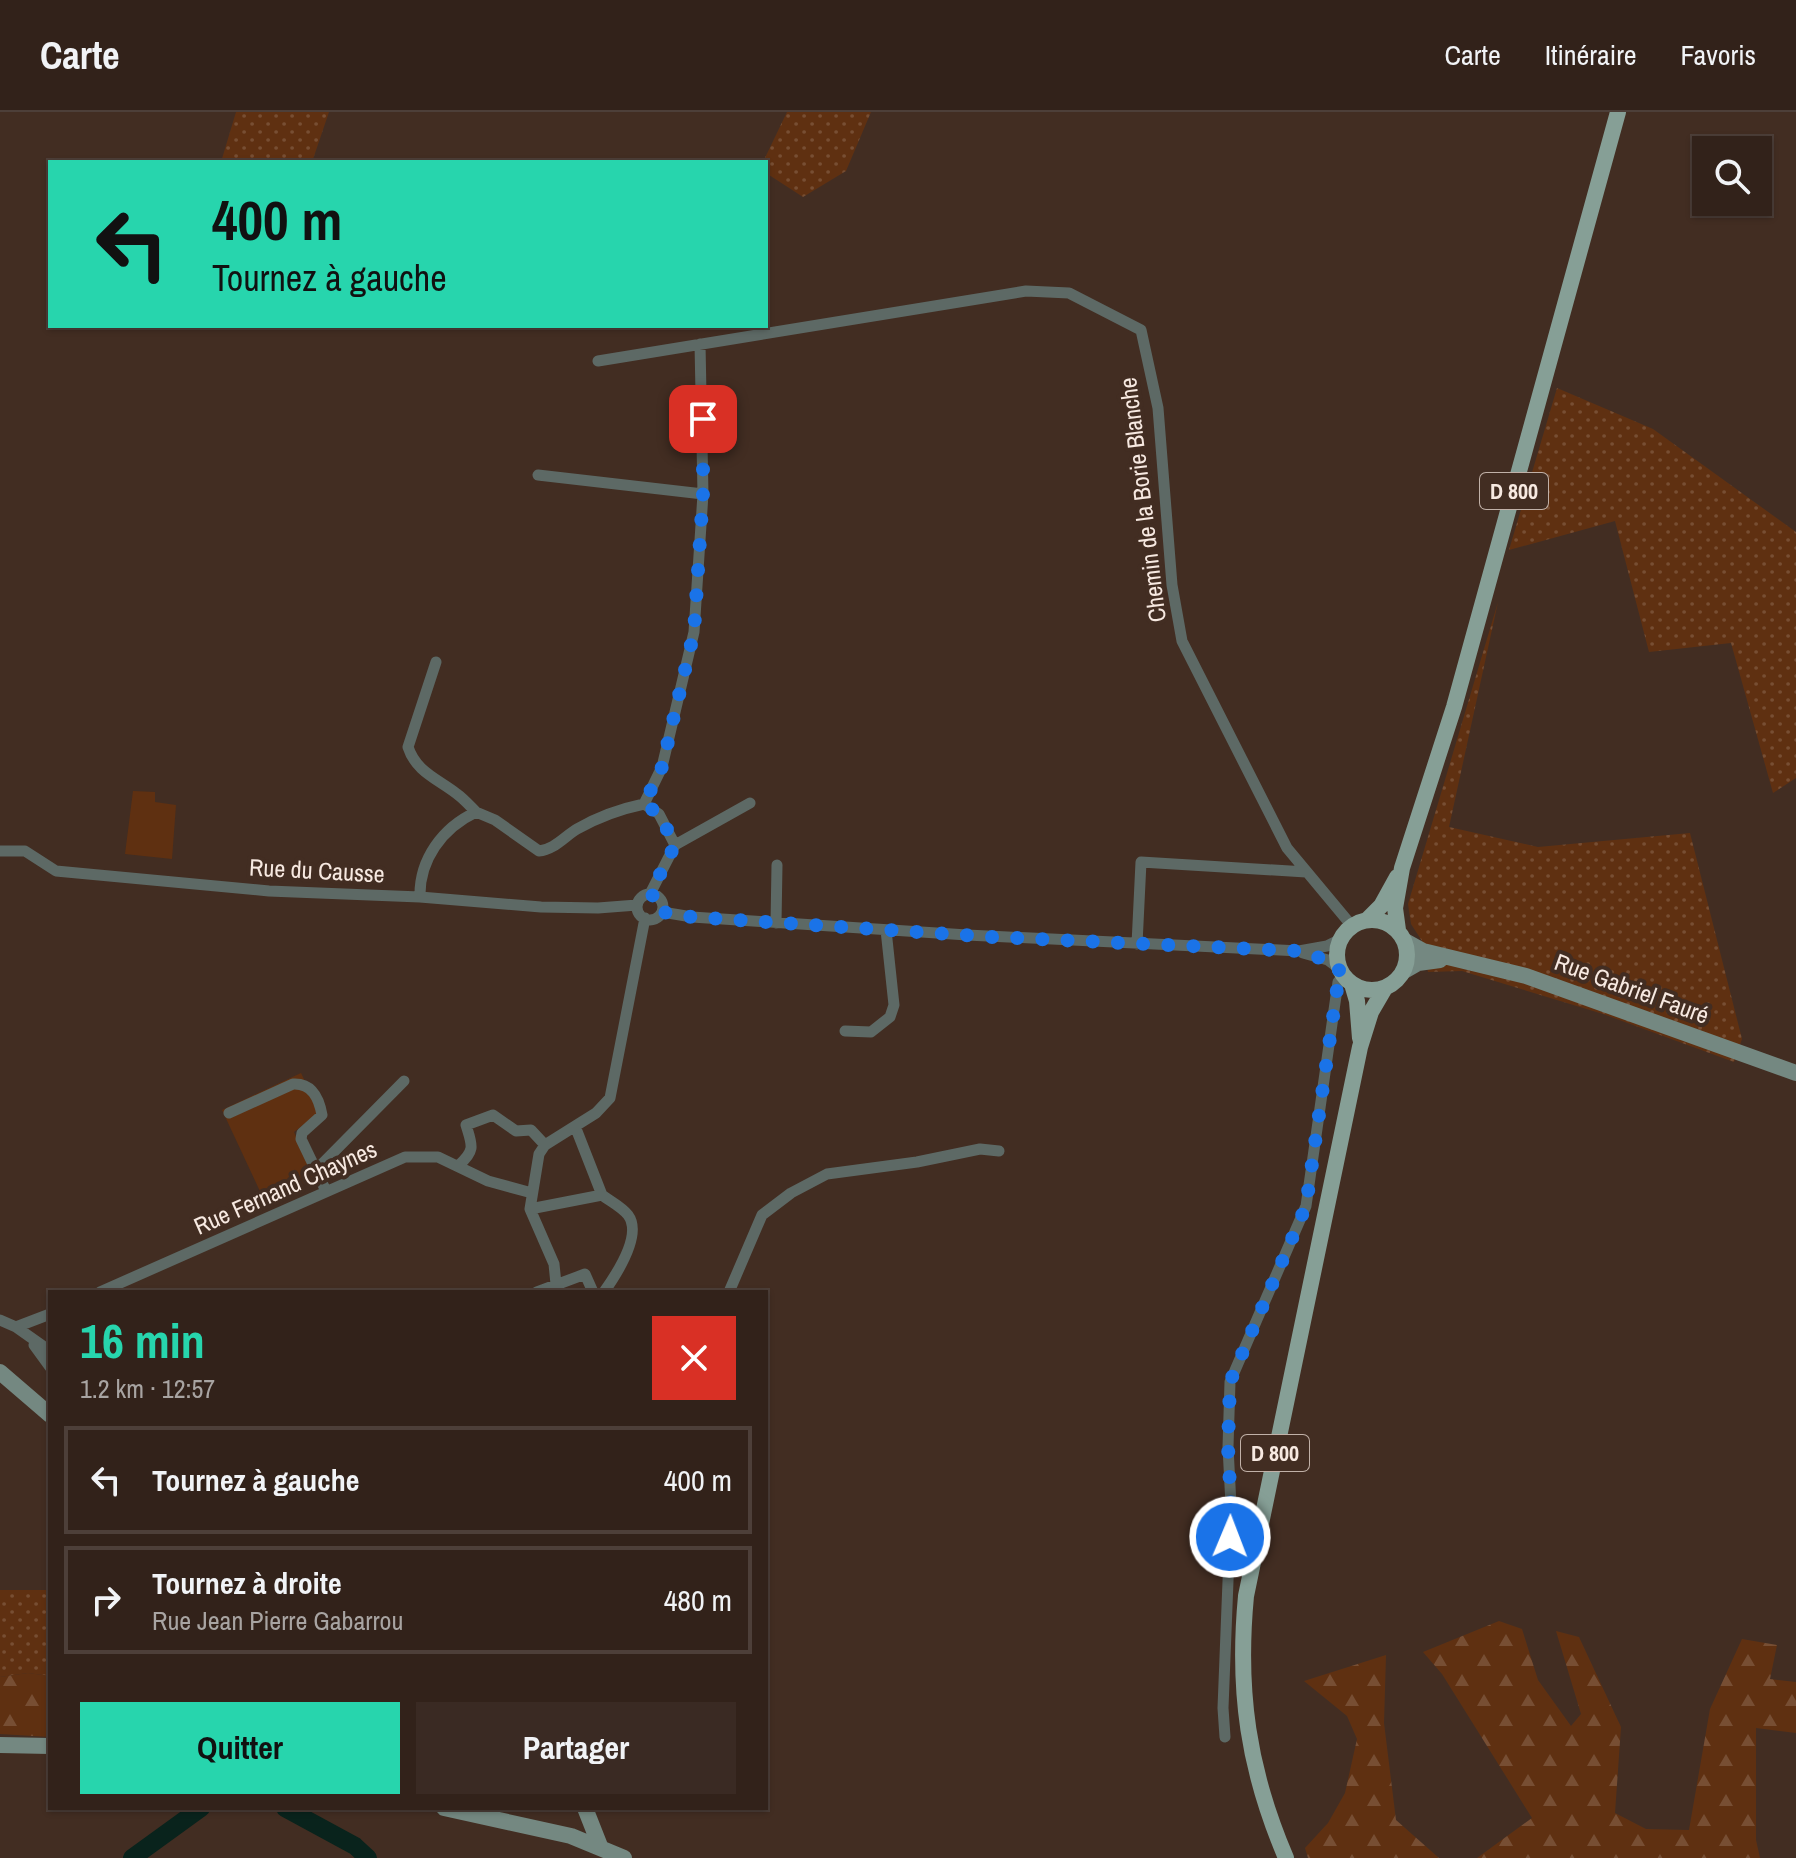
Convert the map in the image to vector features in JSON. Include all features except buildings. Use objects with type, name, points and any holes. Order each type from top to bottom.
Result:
[{"type":"main road","name":"D 800","points":[[1401,935],[1395,908],[1402,868],[1462,679],[1618,112]]},
{"type":"main road","name":"D 800","points":[[1353,928],[1381,906],[1402,868]]},
{"type":"main road","points":[[1378,920],[1401,935],[1407,961],[1404,971],[1393,984],[1385,988],[1363,989],[1345,976],[1338,948],[1353,928],[1378,920]]},
{"type":"main road","name":"D 800","points":[[1345,976],[1357,1001],[1360,1047]]},
{"type":"main road","name":"D 800","points":[[1286,1858],[1262,1797],[1247,1731],[1242,1673],[1246,1596],[1360,1047],[1371,1012],[1385,988]]},
{"type":"street","name":"Chemin de la Borie Blanche","points":[[598,361],[1026,291],[1069,293],[1141,330],[1158,408],[1172,585],[1182,641],[1287,848],[1353,928]]},
{"type":"street","points":[[436,662],[408,747],[412,759],[421,769],[476,812],[495,820],[539,851],[546,851],[603,816],[644,804],[662,767],[694,632],[703,494],[700,344]]},
{"type":"street","points":[[538,475],[703,494]]},
{"type":"street","points":[[750,803],[675,845],[650,894],[640,898],[637,905],[639,913],[653,919],[662,912],[692,917],[886,930],[1299,951],[1327,946],[1353,928]]},
{"type":"street","points":[[644,804],[659,814],[675,845]]},
{"type":"street","points":[[420,897],[423,864],[455,822],[476,812]]},
{"type":"street","name":"Rue du Causse","points":[[0,851],[25,851],[56,871],[269,891],[420,897],[541,907],[637,905]]},
{"type":"street","points":[[1137,944],[1141,862],[1306,872]]},
{"type":"street","points":[[776,923],[777,865]]},
{"type":"street","points":[[650,894],[661,900],[662,912]]},
{"type":"street","points":[[556,1284],[554,1264],[530,1209],[539,1154],[545,1145],[596,1113],[610,1098],[645,918]]},
{"type":"street","points":[[845,1031],[871,1032],[890,1017],[894,1005],[886,930]]},
{"type":"street","name":"Rue Gabriel Fauré","points":[[1401,935],[1418,950],[1526,976],[1796,1073]]},
{"type":"street","points":[[1225,1737],[1223,1708],[1231,1505],[1228,1447],[1230,1382],[1306,1206],[1338,982],[1345,976],[1328,960],[1299,951]]},
{"type":"street","name":"Rue Gabriel Fauré","points":[[1404,971],[1418,963],[1450,959]]},
{"type":"street","points":[[315,1171],[404,1081]]},
{"type":"street","points":[[229,1113],[293,1084],[302,1084],[312,1090],[322,1115],[302,1133],[301,1139],[326,1191]]},
{"type":"street","points":[[459,1165],[470,1155],[472,1145],[466,1125],[493,1115],[516,1131],[531,1130],[545,1145]]},
{"type":"street","points":[[575,1126],[602,1195],[629,1216],[633,1230],[624,1262],[605,1290]]},
{"type":"street","points":[[730,1290],[762,1215],[791,1193],[827,1174],[917,1162],[980,1149],[999,1151]]},
{"type":"street","name":"Rue Fernand Chaynes","points":[[104,1290],[405,1157],[438,1157],[488,1181],[532,1193]]},
{"type":"street","points":[[530,1209],[602,1195]]},
{"type":"street","points":[[542,1290],[585,1274],[592,1290]]},
{"type":"street","points":[[16,1327],[48,1315]]},
{"type":"street","points":[[0,1320],[16,1327],[48,1364]]},
{"type":"street","points":[[31,1341],[48,1350]]},
{"type":"street","points":[[0,1372],[48,1413]]},
{"type":"street","points":[[0,1745],[48,1746]]},
{"type":"street","points":[[453,1810],[571,1836],[624,1858]]},
{"type":"street","points":[[586,1810],[600,1846]]},
{"type":"green space","points":[[236,112],[329,112],[313,160],[222,160]]},
{"type":"green space","points":[[787,112],[871,112],[846,171],[803,197],[768,174],[768,160],[764,160]]},
{"type":"green space","points":[[1557,388],[1653,429],[1796,532],[1796,778],[1773,793],[1731,643],[1649,652],[1615,521],[1509,550]]},
{"type":"green space","points":[[1498,602],[1449,827],[1538,847],[1690,833],[1742,1039],[1734,1062],[1603,1014],[1462,971],[1428,972],[1422,941],[1411,924],[1408,904]]},
{"type":"green space","points":[[133,791],[155,792],[155,802],[176,805],[172,859],[125,854]]},
{"type":"green space","points":[[301,1073],[320,1112],[294,1132],[315,1178],[265,1202],[222,1110]]},
{"type":"green space","points":[[0,1590],[48,1590],[48,1676],[28,1673],[0,1677]]},
{"type":"green space","points":[[1499,1621],[1522,1629],[1538,1680],[1571,1726],[1581,1714],[1556,1631],[1579,1637],[1621,1727],[1615,1813],[1646,1829],[1689,1830],[1710,1709],[1742,1639],[1777,1645],[1770,1679],[1796,1682],[1796,1733],[1756,1728],[1756,1840],[1760,1858],[1477,1858],[1532,1818],[1442,1674],[1423,1652]]},
{"type":"green space","points":[[1386,1655],[1384,1723],[1396,1820],[1439,1858],[1308,1858],[1305,1848],[1328,1823],[1345,1793],[1357,1739],[1347,1716],[1304,1681]]},
{"type":"green space","points":[[28,1673],[48,1676],[48,1737],[0,1734],[0,1677]]},
{"type":"waterway","points":[[132,1858],[198,1810]]},
{"type":"waterway","points":[[289,1810],[355,1846],[368,1858]]},
{"type":"route","points":[[703,419],[703,494],[694,632],[662,767],[644,800],[644,804],[659,814],[675,845],[650,894],[661,900],[662,912],[674,916],[993,937],[1299,951],[1332,962],[1344,976],[1338,982],[1306,1206],[1230,1382],[1230,1537]]}]
